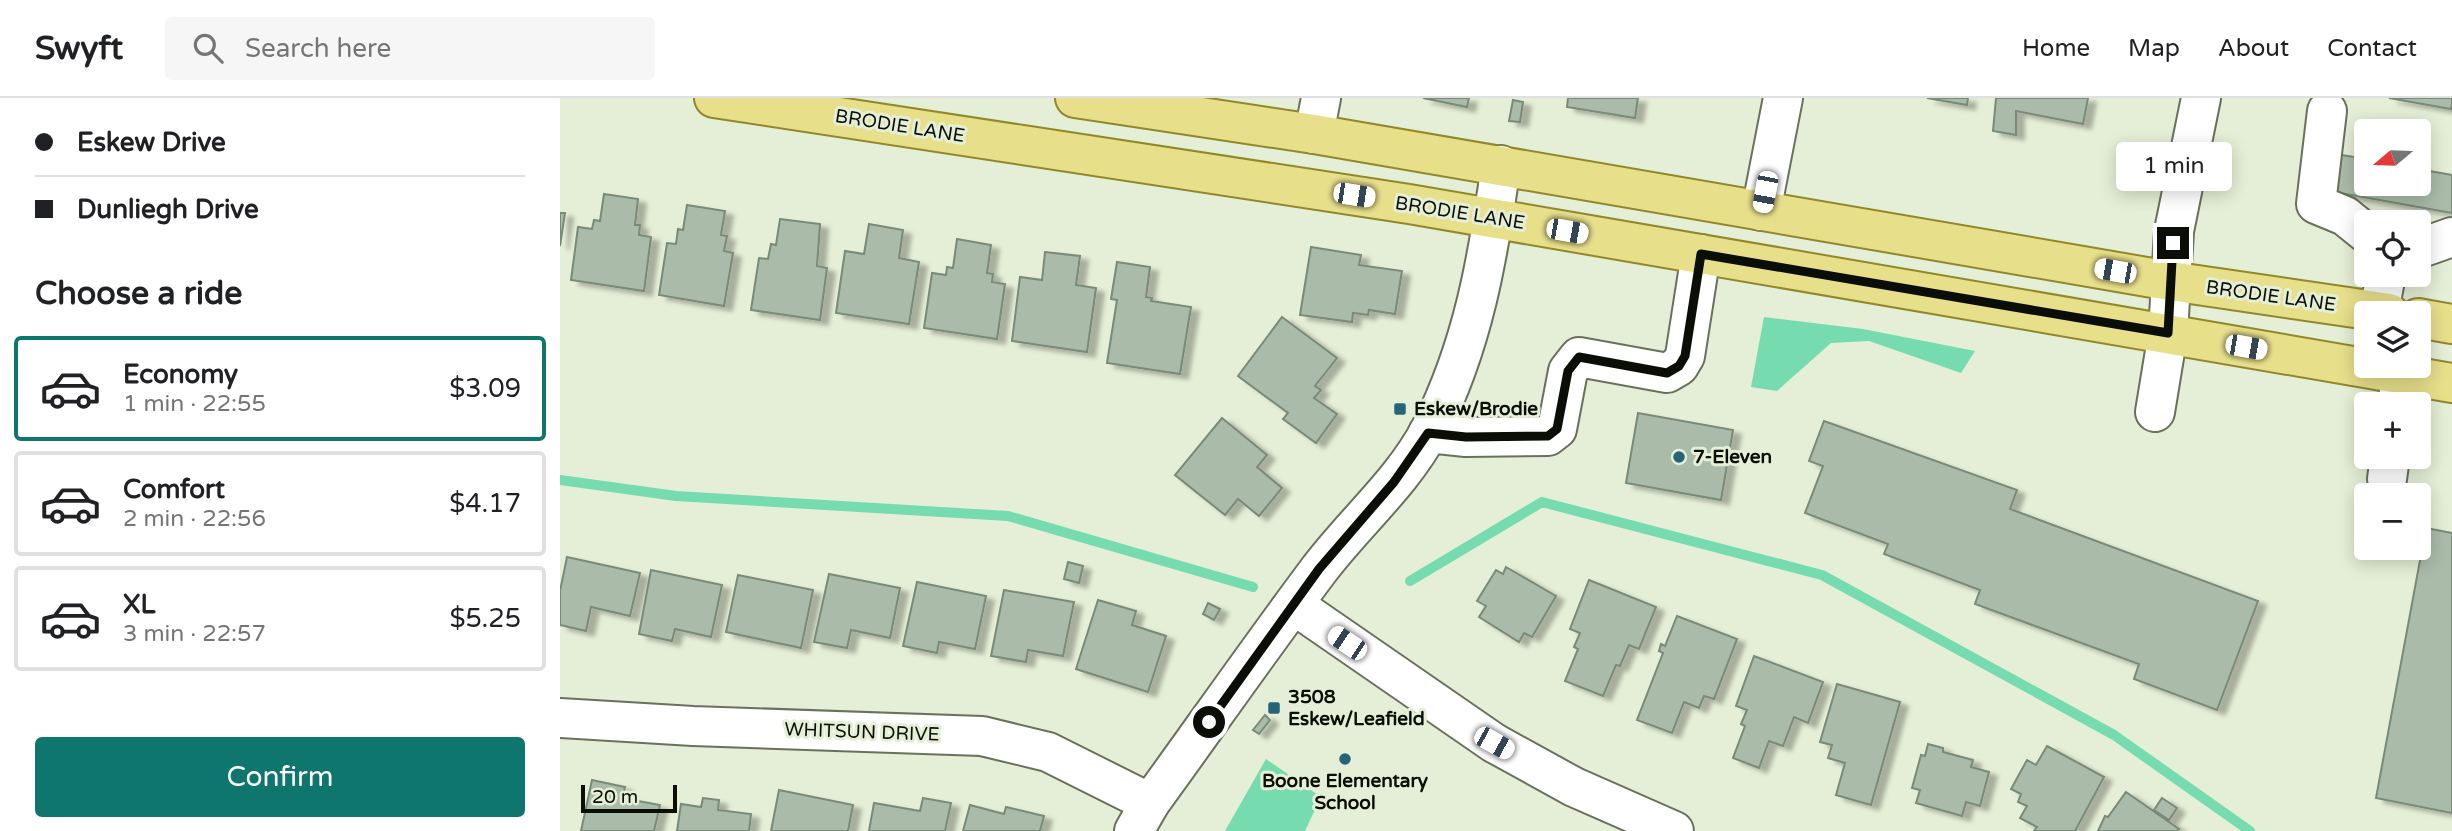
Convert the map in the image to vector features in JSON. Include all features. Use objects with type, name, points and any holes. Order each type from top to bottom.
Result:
[{"type":"main road","name":"BRODIE LANE","points":[[714,98],[863,109],[2168,333],[2400,389],[2452,383]]},
{"type":"main road","name":"BRODIE LANE","points":[[1075,98],[1317,116],[1501,165],[2170,281],[2354,308]]},
{"type":"main road","points":[[2431,320],[2452,324]]},
{"type":"street","points":[[1761,211],[1783,98]]},
{"type":"street","points":[[2155,412],[2168,333],[2174,231],[2201,98]]},
{"type":"street","points":[[2327,111],[2316,204],[2345,216],[2354,223]]},
{"type":"street","points":[[1142,817],[1319,569],[1394,482],[1428,433],[1468,341],[1482,284],[1501,165]]},
{"type":"street","points":[[2431,244],[2452,237]]},
{"type":"street","points":[[1428,433],[1466,437],[1548,436],[1557,429],[1568,371],[1579,357],[1667,373],[1679,366],[1685,356],[1701,254]]},
{"type":"street","points":[[1294,605],[1494,743],[1574,787],[1674,831]]},
{"type":"street","name":"WHITSUN DRIVE","points":[[560,718],[693,726],[982,736],[1048,752],[1142,817]]},
{"type":"shaded area","points":[[1764,317],[1863,329],[1975,351],[1961,373],[1869,341],[1831,343],[1777,391],[1751,387]]},
{"type":"shaded area","points":[[1266,759],[1321,797],[1305,831],[1225,831]]},
{"type":"building","points":[[1423,98],[1469,98],[1467,107]]},
{"type":"building","points":[[1568,98],[1638,98],[1635,118],[1567,107]]},
{"type":"building","points":[[1927,98],[1968,98],[1967,105]]},
{"type":"building","points":[[1996,98],[2088,98],[2083,124],[2016,111],[2016,135],[1993,131]]},
{"type":"building","points":[[2389,98],[2452,98],[2452,104],[2451,109]]},
{"type":"building","points":[[1513,100],[1523,102],[1520,122],[1509,121]]},
{"type":"building","points":[[2336,154],[2354,157],[2354,195],[2329,191]]},
{"type":"building","points":[[2431,171],[2452,175],[2452,213],[2357,196],[2431,196]]},
{"type":"building","points":[[604,194],[638,199],[635,225],[640,225],[639,235],[651,237],[644,291],[571,280],[578,227],[592,229],[594,220],[600,221]]},
{"type":"building","points":[[687,205],[725,211],[721,235],[727,236],[724,251],[733,253],[724,306],[659,295],[667,243],[676,244],[678,229],[683,230]]},
{"type":"building","points":[[560,213],[565,213],[560,246]]},
{"type":"building","points":[[780,219],[820,224],[817,266],[827,268],[820,320],[751,310],[759,258],[768,259],[771,244],[776,245]]},
{"type":"building","points":[[869,224],[903,230],[899,258],[919,262],[909,324],[836,313],[845,251],[864,254]]},
{"type":"building","points":[[957,239],[991,245],[987,273],[993,274],[992,282],[1005,284],[997,339],[924,328],[932,273],[946,275],[947,267],[953,268]]},
{"type":"building","points":[[1311,247],[1361,255],[1359,265],[1402,271],[1395,314],[1369,310],[1368,315],[1353,313],[1352,322],[1300,315]]},
{"type":"building","points":[[1045,252],[1080,256],[1076,285],[1096,288],[1087,352],[1012,341],[1020,277],[1042,280]]},
{"type":"building","points":[[1117,262],[1150,267],[1146,297],[1152,298],[1151,301],[1191,307],[1180,374],[1107,363],[1117,300],[1111,299]]},
{"type":"building","points":[[1282,317],[1337,358],[1315,386],[1321,390],[1314,398],[1337,414],[1316,443],[1283,419],[1288,413],[1238,376]]},
{"type":"building","name":"7-Eleven","points":[[1638,413],[1733,430],[1721,500],[1626,483]]},
{"type":"building","points":[[1222,418],[1267,455],[1257,467],[1282,488],[1259,516],[1238,499],[1225,515],[1175,475]]},
{"type":"building","points":[[1824,421],[2017,490],[2010,509],[2258,601],[2217,710],[2134,679],[2139,664],[1975,604],[1980,590],[1884,554],[1888,544],[1805,513],[1823,466],[1809,461]]},
{"type":"building","points":[[2431,529],[2452,533],[2452,813],[2376,798],[2420,560],[2431,560]]},
{"type":"building","points":[[567,557],[640,573],[630,616],[591,607],[586,631],[560,625],[560,591]]},
{"type":"building","points":[[1068,562],[1083,566],[1079,583],[1064,579]]},
{"type":"building","points":[[1506,567],[1556,596],[1532,637],[1524,633],[1519,642],[1479,617],[1486,606],[1477,601],[1496,570],[1503,574]]},
{"type":"building","points":[[651,570],[722,585],[711,637],[675,629],[672,641],[639,634]]},
{"type":"building","points":[[829,574],[900,588],[890,638],[851,630],[847,648],[814,642]]},
{"type":"building","points":[[738,575],[813,590],[801,648],[726,632]]},
{"type":"building","points":[[1589,580],[1656,607],[1639,649],[1629,645],[1620,666],[1616,665],[1603,696],[1565,681],[1578,649],[1574,647],[1580,633],[1570,629]]},
{"type":"building","points":[[917,582],[986,596],[975,649],[939,642],[937,653],[903,646]]},
{"type":"building","points":[[1004,590],[1074,602],[1063,656],[1028,650],[1026,662],[991,656]]},
{"type":"building","points":[[1098,600],[1136,611],[1132,625],[1166,636],[1148,692],[1076,669]]},
{"type":"building","points":[[1208,603],[1220,609],[1214,620],[1203,614]]},
{"type":"building","points":[[1677,616],[1737,639],[1714,699],[1704,696],[1699,708],[1684,702],[1672,733],[1637,720],[1663,653],[1659,651],[1661,644],[1665,646]]},
{"type":"building","points":[[1754,656],[1823,682],[1808,723],[1794,717],[1783,746],[1769,741],[1759,768],[1733,758],[1745,726],[1741,724],[1747,710],[1736,706]]},
{"type":"building","points":[[1837,684],[1900,702],[1871,805],[1836,795],[1845,763],[1828,758],[1832,745],[1820,742]]},
{"type":"building","points":[[1265,715],[1270,720],[1259,734],[1253,730]]},
{"type":"building","points":[[1928,744],[1943,748],[1943,752],[1973,760],[1971,767],[1989,772],[1980,806],[1966,802],[1962,816],[1916,803],[1920,790],[1912,788],[1921,755],[1925,756]]},
{"type":"building","points":[[2047,746],[2104,777],[2075,831],[2034,831],[2037,827],[2020,818],[2027,806],[2018,802],[2021,794],[2011,789],[2027,760],[2036,765]]},
{"type":"building","points":[[592,780],[625,787],[622,798],[660,805],[654,831],[581,831]]},
{"type":"building","points":[[779,790],[853,805],[848,831],[771,831]]},
{"type":"building","points":[[2126,792],[2179,829],[2098,831],[2105,816],[2108,817]]},
{"type":"building","points":[[703,798],[719,800],[718,810],[751,814],[749,831],[677,831],[681,804],[701,807]]},
{"type":"building","points":[[923,798],[951,803],[945,831],[869,831],[874,803],[920,811]]},
{"type":"building","points":[[2162,798],[2177,808],[2169,820],[2154,810]]},
{"type":"building","points":[[970,805],[1004,814],[1006,807],[1044,816],[1040,831],[963,831]]},
{"type":"waterway","points":[[560,480],[676,496],[1008,516],[1253,587]]},
{"type":"waterway","points":[[1410,581],[1542,502],[1822,575],[2114,735],[2250,831]]},
{"type":"place","name":"Eskew/Brodie","points":[[1400,409]]},
{"type":"place","name":"7-Eleven","points":[[1679,457]]},
{"type":"place","name":"3508 Eskew/Leafield","points":[[1274,708]]},
{"type":"place","name":"Boone Elementary School","points":[[1345,759]]},
{"type":"route","points":[[1209,722],[1319,569],[1394,482],[1428,433],[1466,437],[1548,436],[1557,429],[1568,371],[1579,357],[1667,373],[1679,366],[1685,356],[1701,254],[2168,333],[2173,243]]}]
